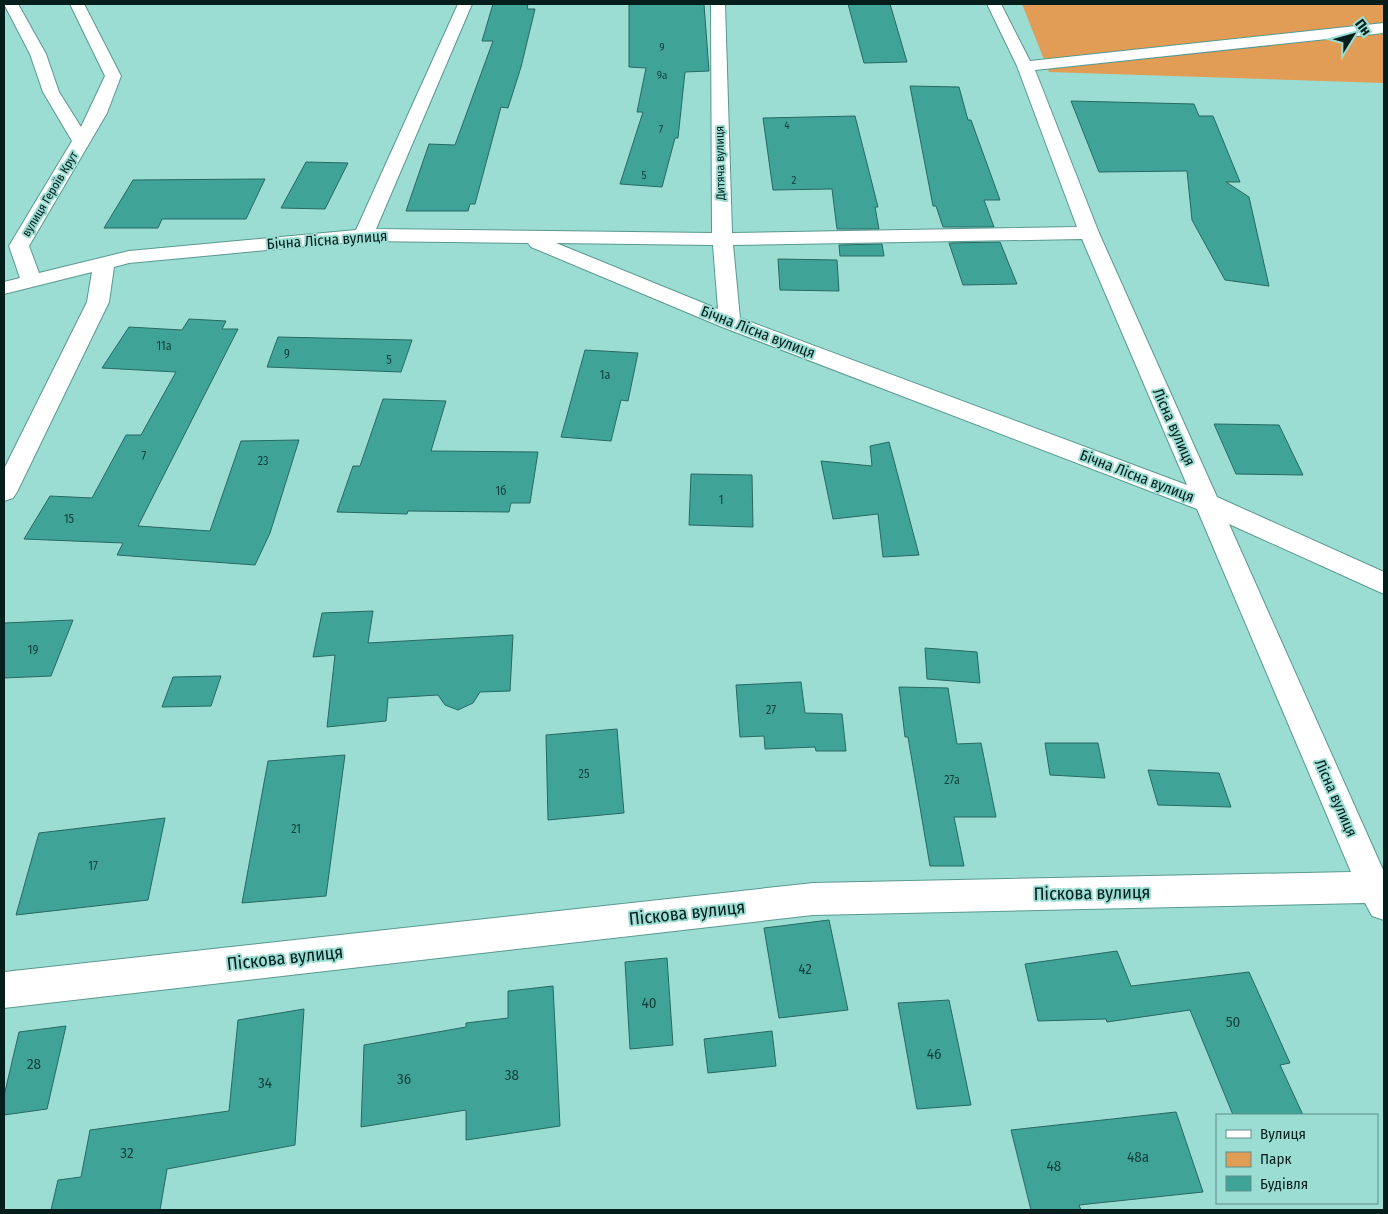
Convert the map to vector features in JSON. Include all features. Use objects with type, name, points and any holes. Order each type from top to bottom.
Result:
[{"type":"street","name":"вулиця Героїв Крут","points":[[11,4],[38,54],[51,92],[81,141],[19,246],[31,281]]},
{"type":"street","points":[[364,235],[465,4]]},
{"type":"street","name":"Дитяча вулиця","points":[[718,4],[722,239],[730,322]]},
{"type":"street","name":"Лісна вулиця","points":[[994,4],[1026,66],[1089,233],[1379,895]]},
{"type":"street","points":[[77,5],[113,76],[98,113],[81,141]]},
{"type":"street","points":[[1026,66],[1384,28]]},
{"type":"street","points":[[525,238],[722,239],[1089,233]]},
{"type":"street","name":"Бічна Лісна вулиця","points":[[4,288],[129,257],[364,235],[525,238],[730,322],[1207,503],[1384,584]]},
{"type":"street","points":[[4,492],[29,445],[98,302],[104,264]]},
{"type":"street","name":"Піскова вулиця","points":[[4,990],[813,899],[1379,895]]},
{"type":"green space","points":[[1022,4],[1384,4],[1384,83],[1049,72]]},
{"type":"building","points":[[493,4],[528,4],[527,9],[535,9],[521,67],[508,108],[501,107],[475,204],[470,204],[468,211],[406,211],[429,144],[455,145],[493,41],[482,41]]},
{"type":"building","points":[[629,4],[704,4],[709,71],[685,72],[678,138],[675,138],[662,187],[620,184],[643,112],[637,112],[646,68],[629,67]]},
{"type":"building","points":[[848,4],[890,4],[907,62],[864,63]]},
{"type":"building","points":[[910,86],[959,87],[968,120],[971,120],[1000,200],[984,200],[994,227],[943,227],[936,206],[933,206]]},
{"type":"building","points":[[1071,101],[1194,104],[1199,116],[1213,116],[1240,182],[1226,182],[1249,197],[1269,286],[1225,280],[1192,220],[1187,171],[1099,172]]},
{"type":"building","points":[[855,116],[878,207],[875,207],[879,229],[837,229],[832,189],[773,190],[763,118]]},
{"type":"building","points":[[306,162],[348,163],[325,209],[281,208]]},
{"type":"building","points":[[265,179],[246,219],[162,219],[158,228],[104,228],[133,180]]},
{"type":"building","points":[[1000,242],[1017,284],[963,285],[949,243]]},
{"type":"building","points":[[882,244],[884,256],[840,256],[839,245]]},
{"type":"building","points":[[778,259],[837,260],[839,291],[780,290]]},
{"type":"building","points":[[189,319],[226,321],[222,329],[238,329],[138,526],[210,531],[241,441],[299,440],[270,533],[255,565],[117,555],[123,543],[24,539],[50,496],[92,498],[126,435],[141,435],[176,372],[102,368],[129,327],[182,330]]},
{"type":"building","points":[[278,337],[412,340],[401,372],[267,367]]},
{"type":"building","points":[[585,350],[638,353],[628,401],[621,400],[611,441],[561,437]]},
{"type":"building","points":[[383,399],[446,401],[431,451],[538,452],[530,503],[511,503],[509,512],[408,511],[407,514],[337,512],[353,466],[360,466]]},
{"type":"building","points":[[1214,424],[1279,425],[1303,475],[1236,474]]},
{"type":"building","points":[[889,442],[919,555],[883,557],[878,514],[833,519],[821,461],[872,466],[870,446]]},
{"type":"building","points":[[691,474],[752,475],[753,527],[689,525]]},
{"type":"building","points":[[373,611],[368,643],[513,635],[510,691],[480,692],[473,703],[458,710],[445,705],[438,695],[388,698],[386,721],[327,727],[335,655],[313,657],[322,613]]},
{"type":"building","points":[[73,620],[51,676],[4,678],[4,623]]},
{"type":"building","points":[[925,648],[977,652],[980,683],[927,679]]},
{"type":"building","points":[[221,676],[211,706],[162,707],[173,677]]},
{"type":"building","points":[[801,682],[805,713],[842,714],[846,751],[816,751],[815,747],[765,749],[764,736],[740,737],[736,685]]},
{"type":"building","points":[[899,687],[948,688],[957,744],[981,743],[996,817],[954,817],[964,866],[930,866],[908,737],[905,737]]},
{"type":"building","points":[[617,729],[624,813],[548,820],[546,735]]},
{"type":"building","points":[[1045,743],[1098,743],[1105,778],[1050,775]]},
{"type":"building","points":[[345,755],[326,896],[242,903],[268,761]]},
{"type":"building","points":[[1148,770],[1219,773],[1231,807],[1158,805]]},
{"type":"building","points":[[165,818],[148,900],[16,915],[39,833]]},
{"type":"building","points":[[829,920],[848,1010],[779,1018],[764,928]]},
{"type":"building","points":[[1117,951],[1131,986],[1249,972],[1290,1063],[1280,1065],[1303,1114],[1233,1114],[1190,1010],[1107,1022],[1106,1019],[1038,1021],[1025,964]]},
{"type":"building","points":[[667,958],[673,1045],[630,1049],[625,962]]},
{"type":"building","points":[[553,986],[560,1126],[466,1140],[466,1110],[361,1127],[364,1045],[466,1027],[466,1023],[508,1018],[508,991]]},
{"type":"building","points":[[949,1000],[971,1105],[917,1109],[898,1003]]},
{"type":"building","points":[[304,1009],[295,1145],[167,1169],[160,1210],[51,1210],[58,1180],[81,1177],[90,1130],[229,1111],[238,1020]]},
{"type":"building","points":[[66,1026],[47,1109],[4,1115],[4,1096],[19,1032]]},
{"type":"building","points":[[772,1031],[776,1066],[708,1073],[704,1039]]},
{"type":"building","points":[[1176,1112],[1203,1192],[1079,1205],[1081,1210],[1031,1210],[1011,1130]]}]
